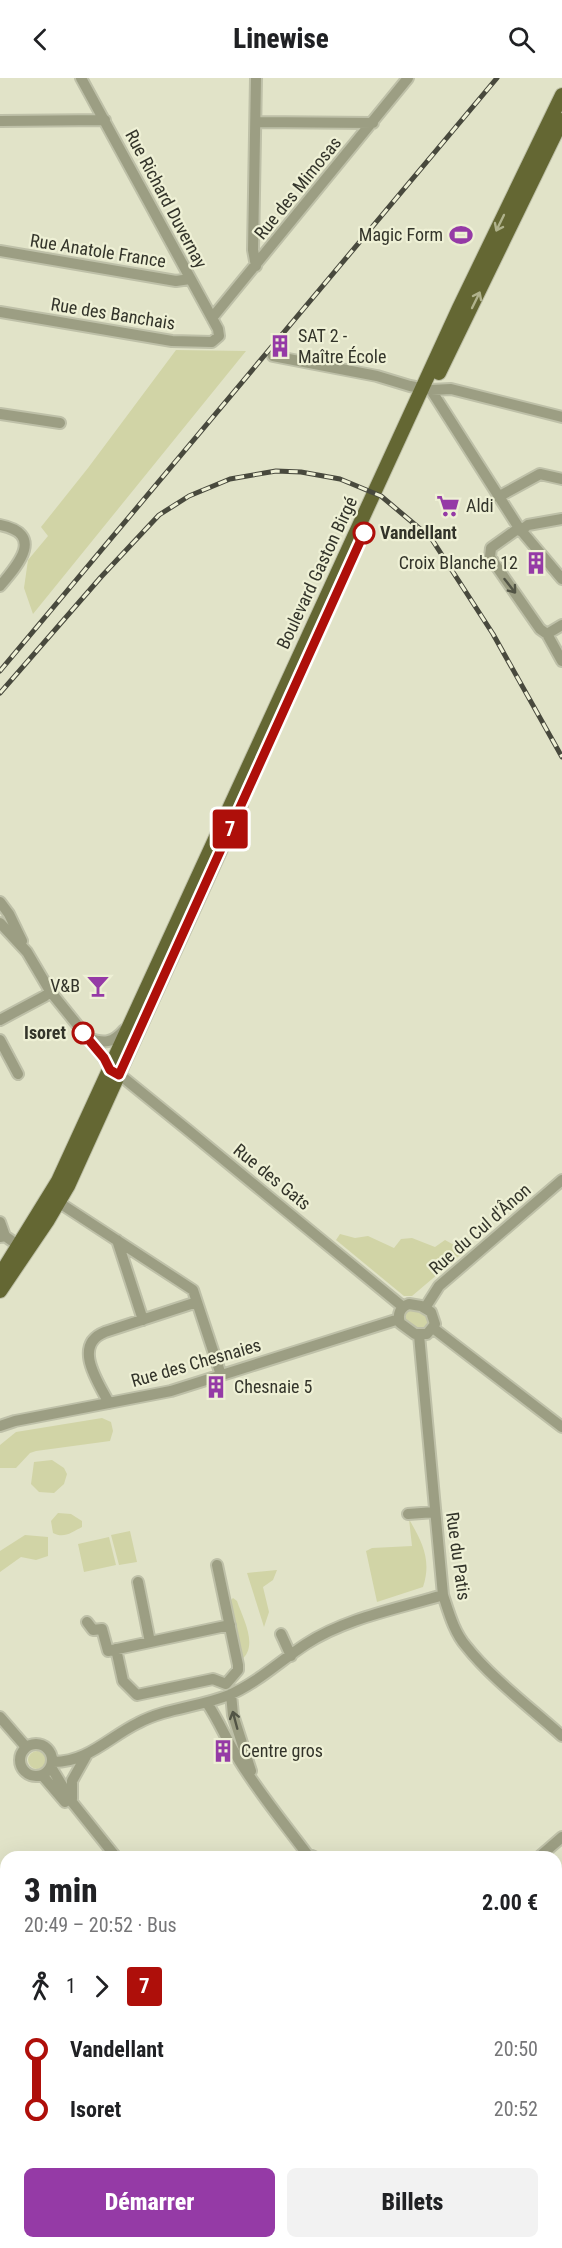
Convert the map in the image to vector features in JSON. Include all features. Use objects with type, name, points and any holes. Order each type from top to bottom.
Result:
[{"type":"main road","name":"Boulevard Gaston Birgé","points":[[0,1275],[54,1199],[68,1186],[114,1072],[562,95]]},
{"type":"main road","name":"Boulevard Gaston Birgé","points":[[114,1072],[129,1024],[427,389],[562,120]]},
{"type":"main road","name":"Boulevard Gaston Birgé","points":[[0,1291],[54,1199]]},
{"type":"street","name":"Rue Richard Duvernay","points":[[81,78],[212,318],[219,336]]},
{"type":"street","points":[[256,78],[253,250],[256,266]]},
{"type":"street","name":"Rue des Mimosas","points":[[212,318],[408,78]]},
{"type":"street","points":[[0,121],[105,120]]},
{"type":"street","points":[[256,122],[373,123]]},
{"type":"street","name":"Rue Anatole France","points":[[0,251],[176,280],[190,279]]},
{"type":"street","name":"Rue des Banchais","points":[[0,312],[171,341],[212,342],[219,336]]},
{"type":"street","points":[[273,356],[377,376],[427,389],[451,389],[558,416],[562,406]]},
{"type":"street","points":[[427,389],[520,529],[562,579]]},
{"type":"street","points":[[0,414],[60,423]]},
{"type":"street","points":[[498,497],[540,474],[562,479]]},
{"type":"street","points":[[562,519],[528,525],[493,546],[489,554],[540,629],[548,634],[562,661]]},
{"type":"street","points":[[0,525],[15,529],[22,535],[24,545],[21,561],[0,586]]},
{"type":"street","points":[[548,634],[562,625]]},
{"type":"street","points":[[0,902],[9,914],[27,952]]},
{"type":"street","points":[[2,925],[27,952]]},
{"type":"street","name":"Rue des Gats","points":[[27,952],[50,991],[114,1072],[403,1307]]},
{"type":"street","points":[[0,1020],[45,996],[50,991]]},
{"type":"street","points":[[88,1038],[97,1042],[109,1042],[117,1038],[129,1024]]},
{"type":"street","points":[[0,1040],[18,1074]]},
{"type":"street","name":"Rue du Cul d'Ânon","points":[[425,1308],[439,1286],[562,1180]]},
{"type":"street","points":[[54,1199],[188,1286],[196,1295],[221,1375]]},
{"type":"street","points":[[0,1222],[2,1237],[19,1246]]},
{"type":"street","points":[[117,1240],[143,1320]]},
{"type":"street","points":[[109,1403],[88,1356],[90,1346],[100,1334],[197,1302]]},
{"type":"street","points":[[412,1304],[425,1308],[433,1316],[435,1324],[427,1334],[419,1335],[403,1326],[399,1319],[399,1312],[403,1307],[412,1304]]},
{"type":"street","name":"Rue des Chesnaies","points":[[0,1426],[15,1421],[171,1391],[399,1319]]},
{"type":"street","points":[[433,1328],[562,1426]]},
{"type":"street","name":"Rue du Patis","points":[[419,1335],[443,1595],[465,1646],[562,1736]]},
{"type":"street","points":[[408,1514],[435,1512]]},
{"type":"street","points":[[217,1565],[238,1665],[238,1670],[228,1689],[233,1715],[256,1786]]},
{"type":"street","points":[[138,1582],[150,1642]]},
{"type":"street","points":[[111,1851],[72,1802],[48,1764],[41,1745],[33,1744],[26,1747],[20,1755],[22,1769],[29,1775],[48,1764],[86,1756],[138,1722],[160,1714],[207,1703],[337,1628],[443,1595]]},
{"type":"street","points":[[87,1622],[93,1630],[102,1629],[108,1651],[230,1625]]},
{"type":"street","points":[[281,1634],[291,1656]]},
{"type":"street","points":[[116,1649],[123,1681],[137,1695],[213,1679],[228,1689]]},
{"type":"street","points":[[207,1703],[237,1758],[306,1851]]},
{"type":"street","points":[[0,1717],[26,1747]]},
{"type":"street","points":[[72,1802],[72,1781],[86,1756]]},
{"type":"street","points":[[48,1764],[105,1851]]},
{"type":"street","points":[[546,1851],[562,1837]]},
{"type":"green space","points":[[176,350],[246,351],[33,614],[24,588],[28,560],[48,536],[41,527]]},
{"type":"green space","points":[[340,1234],[355,1238],[368,1236],[394,1248],[401,1239],[412,1238],[435,1247],[445,1240],[465,1251],[412,1296],[404,1296],[336,1240]]},
{"type":"green space","points":[[412,1309],[427,1317],[429,1322],[425,1328],[417,1328],[406,1321],[406,1313]]},
{"type":"green space","points":[[102,1418],[111,1422],[113,1431],[110,1441],[36,1451],[30,1453],[16,1468],[0,1468],[0,1445],[16,1432]]},
{"type":"green space","points":[[52,1460],[64,1468],[67,1474],[64,1484],[54,1493],[39,1492],[31,1484],[34,1462]]},
{"type":"green space","points":[[58,1513],[71,1514],[82,1521],[82,1527],[64,1535],[53,1533],[51,1521]]},
{"type":"green space","points":[[409,1519],[422,1544],[426,1560],[426,1577],[423,1587],[377,1602],[366,1551],[372,1548],[412,1546]]},
{"type":"green space","points":[[130,1531],[137,1562],[119,1565],[111,1535]]},
{"type":"green space","points":[[25,1535],[48,1537],[48,1556],[36,1560],[21,1557],[0,1572],[0,1551]]},
{"type":"green space","points":[[109,1537],[116,1565],[84,1572],[78,1544]]},
{"type":"green space","points":[[277,1570],[273,1580],[263,1587],[269,1612],[264,1627],[247,1573]]},
{"type":"green space","points":[[233,1598],[237,1601],[248,1632],[249,1647],[241,1660],[229,1602]]},
{"type":"green space","points":[[37,1751],[43,1754],[46,1760],[43,1766],[37,1769],[31,1766],[28,1760],[31,1754]]},
{"type":"railway","points":[[0,671],[497,78]]},
{"type":"railway","points":[[0,693],[101,577],[159,515],[189,496],[230,479],[276,471],[301,472],[340,479],[381,496],[431,538],[493,634],[562,757]]},
{"type":"bus line","name":"7","points":[[83,1033],[104,1058],[110,1070],[119,1075],[364,533]]},
{"type":"place","name":"Magic Form","points":[[461,235]]},
{"type":"place","name":"SAT 2 - Maître École","points":[[280,346]]},
{"type":"place","name":"Aldi","points":[[448,506]]},
{"type":"place","name":"Vandellant","points":[[364,533]]},
{"type":"place","name":"Croix Blanche 12","points":[[536,563]]},
{"type":"place","name":"V&B","points":[[98,986]]},
{"type":"place","name":"Isoret","points":[[83,1033]]},
{"type":"place","name":"Chesnaie 5","points":[[216,1387]]},
{"type":"place","name":"Centre gros","points":[[223,1751]]}]
